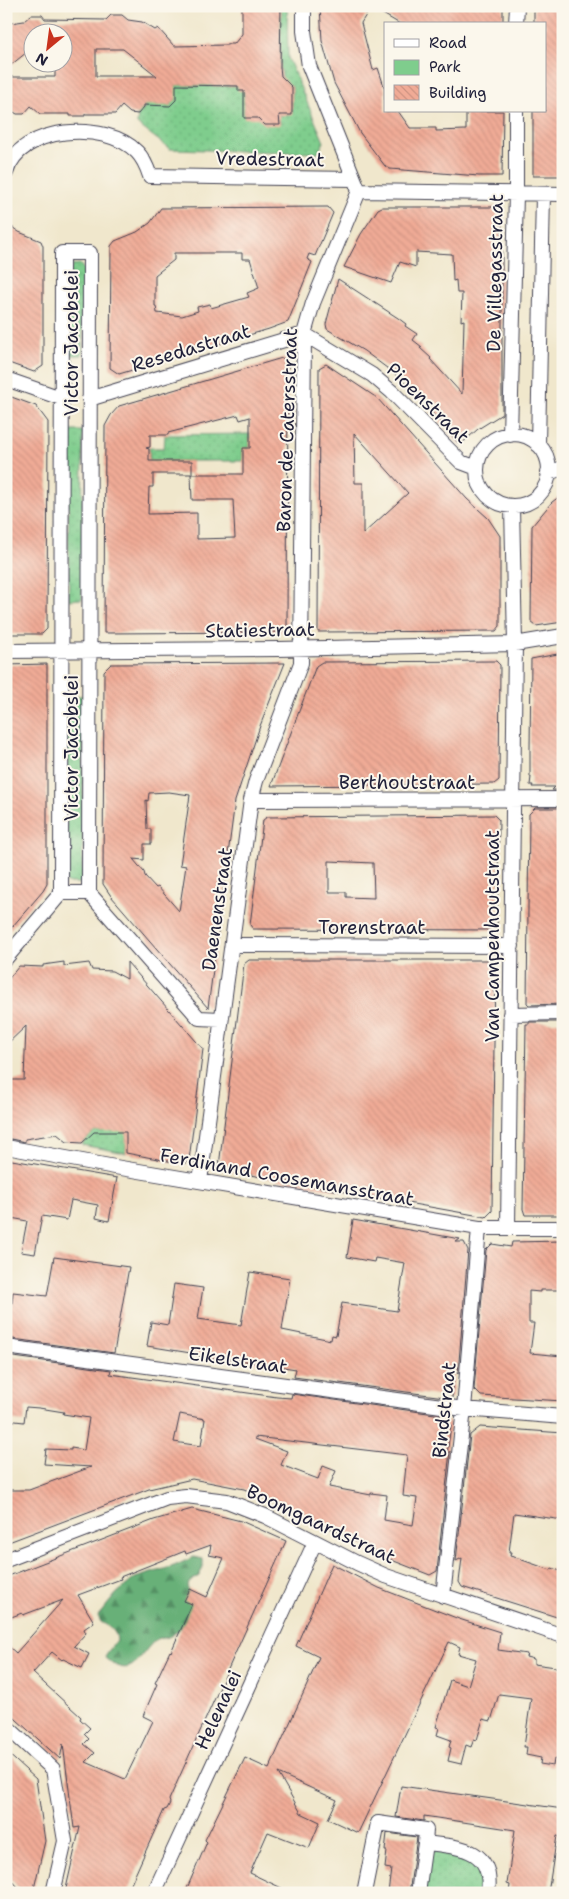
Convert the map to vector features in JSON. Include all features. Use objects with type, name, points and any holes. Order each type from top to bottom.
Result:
[{"type":"street","points":[[304,6],[304,31],[309,66],[357,185]]},
{"type":"street","points":[[516,22],[517,6]]},
{"type":"street","name":"De Villegasstraat","points":[[510,435],[516,194],[516,112]]},
{"type":"street","name":"Vredestraat","points":[[6,173],[8,165],[19,151],[37,139],[58,133],[75,132],[106,136],[122,141],[137,152],[145,163],[150,176],[516,194],[563,194]]},
{"type":"street","name":"Baron de Catersstraat","points":[[301,649],[304,334],[312,303],[357,185]]},
{"type":"street","points":[[538,445],[543,194]]},
{"type":"street","name":"Victor Jacobslei","points":[[61,893],[62,253],[90,253],[89,893]]},
{"type":"street","name":"Resedastraat","points":[[89,399],[304,334]]},
{"type":"street","name":"Pioenstraat","points":[[304,334],[372,375],[392,392],[461,462],[477,468],[478,478],[487,495],[494,501],[512,507]]},
{"type":"street","points":[[6,379],[61,398]]},
{"type":"street","points":[[477,468],[482,454],[491,442],[500,436],[520,436],[538,445],[546,458],[548,476],[543,490],[534,499],[512,507],[515,644]]},
{"type":"street","points":[[548,476],[563,468]]},
{"type":"street","name":"Statiestraat","points":[[6,651],[301,649],[515,644],[563,636]]},
{"type":"street","name":"Van Campenhoutstraat","points":[[508,1228],[515,644]]},
{"type":"street","name":"Daenenstraat","points":[[200,1181],[250,800],[300,663],[301,649]]},
{"type":"street","name":"Berthoutstraat","points":[[250,800],[563,799]]},
{"type":"street","points":[[6,958],[61,893],[89,893],[199,1018],[221,1019]]},
{"type":"street","name":"Torenstraat","points":[[232,945],[512,946]]},
{"type":"street","points":[[510,1014],[563,1013]]},
{"type":"street","name":"Ferdinand Coosemansstraat","points":[[6,1147],[479,1228],[563,1228]]},
{"type":"street","name":"Bindstraat","points":[[443,1596],[464,1409],[479,1228]]},
{"type":"street","name":"Eikelstraat","points":[[6,1347],[464,1409],[563,1417]]},
{"type":"street","name":"Boomgaardstraat","points":[[6,1560],[167,1498],[186,1496],[227,1501],[248,1508],[386,1576],[563,1636]]},
{"type":"street","name":"Helenalei","points":[[154,1893],[315,1542]]},
{"type":"street","points":[[6,1726],[53,1769],[65,1841],[53,1893]]},
{"type":"street","points":[[364,1893],[378,1823],[426,1830],[418,1893]]},
{"type":"street","points":[[425,1843],[457,1847],[468,1850],[478,1856],[485,1863],[488,1873],[488,1893]]},
{"type":"green space","points":[[281,6],[287,6],[288,58],[324,142],[318,153],[170,149],[137,124],[138,114],[140,110],[144,110],[145,103],[170,106],[176,100],[173,85],[238,86],[244,91],[244,116],[263,118],[280,123],[279,116],[290,115],[292,113],[292,86],[284,84],[280,67]]},
{"type":"green space","points":[[80,264],[84,270],[82,355],[67,355],[70,271],[73,265]]},
{"type":"green space","points":[[68,431],[83,431],[82,599],[69,600]]},
{"type":"green space","points":[[250,434],[250,448],[243,448],[243,461],[150,461],[149,448],[164,448],[165,435]]},
{"type":"green space","points":[[67,696],[84,696],[82,883],[66,883]]},
{"type":"green space","points":[[127,1083],[126,1153],[82,1145],[94,1132],[102,1132]]},
{"type":"green space","points":[[194,1557],[203,1559],[203,1567],[199,1576],[187,1586],[194,1609],[179,1629],[170,1636],[158,1638],[129,1667],[123,1668],[115,1665],[105,1658],[117,1640],[114,1631],[101,1622],[98,1616],[116,1594],[135,1578],[174,1566]]},
{"type":"green space","points":[[426,1849],[451,1851],[474,1860],[479,1865],[482,1873],[484,1893],[420,1893]]},
{"type":"building","points":[[242,6],[281,6],[280,67],[281,76],[292,87],[292,115],[279,115],[280,125],[265,125],[258,118],[244,118],[244,91],[238,91],[238,86],[176,85],[176,100],[170,106],[144,105],[138,114],[130,113],[122,106],[115,114],[70,116],[70,114],[40,114],[31,106],[24,114],[17,114],[9,109],[9,103],[6,103],[6,77],[55,77],[55,72],[72,72],[72,22],[22,22],[22,56],[6,69],[6,25],[24,21],[31,15],[42,15],[45,19],[106,20],[111,15],[122,15],[128,20],[142,22],[155,30],[158,28],[174,46],[234,44],[242,34]],"holes":[[[96,49],[123,49],[157,76],[96,76]]]},
{"type":"building","points":[[320,6],[503,6],[503,22],[397,22],[371,7],[361,23],[373,70],[378,68],[384,86],[384,112],[399,112],[410,128],[436,128],[436,131],[466,130],[466,112],[503,112],[502,176],[390,169],[385,166],[360,133],[334,83],[322,41]]},
{"type":"building","points":[[534,6],[563,6],[563,176],[533,176],[533,112],[546,112],[546,22],[534,22]]},
{"type":"building","points":[[328,207],[333,213],[315,256],[309,254],[307,259],[312,262],[288,322],[119,374],[110,368],[111,246],[115,241],[137,232],[150,223],[161,208]],"holes":[[[174,253],[242,253],[242,259],[250,259],[259,288],[247,293],[249,297],[211,308],[210,304],[197,307],[198,311],[182,316],[157,313],[155,306],[155,275],[174,260]]]},
{"type":"building","points":[[382,207],[498,207],[502,211],[502,414],[478,429],[460,445],[413,391],[395,374],[364,351],[327,329],[326,324],[338,279],[398,318],[406,324],[405,326],[417,334],[413,340],[422,347],[420,348],[462,394],[464,320],[461,321],[462,293],[457,293],[456,280],[453,281],[452,254],[416,252],[416,267],[400,262],[391,283],[344,267],[361,234],[378,209]]},
{"type":"building","points":[[6,223],[19,232],[41,241],[43,246],[43,366],[34,372],[6,362]]},
{"type":"building","points":[[282,358],[288,362],[287,628],[283,632],[104,633],[105,426],[119,406]],"holes":[[[238,415],[240,420],[250,417],[250,448],[243,448],[243,474],[192,474],[192,461],[149,461],[149,449],[146,448],[150,447],[150,435],[168,435],[168,433]],[[153,474],[191,474],[192,500],[233,500],[235,538],[197,539],[197,513],[148,514],[149,487],[153,487]]]},
{"type":"building","points":[[326,364],[377,398],[467,499],[488,518],[500,536],[500,626],[496,631],[318,632],[319,368]],"holes":[[[354,433],[408,493],[363,534],[363,483],[355,483]]]},
{"type":"building","points":[[6,395],[36,406],[48,422],[47,629],[42,634],[6,634]]},
{"type":"building","points":[[563,494],[563,622],[536,626],[531,622],[532,526],[552,502]]},
{"type":"building","points":[[563,653],[563,790],[552,790],[555,787],[532,787],[533,785],[530,785],[531,659]]},
{"type":"building","points":[[496,661],[500,665],[499,780],[494,784],[271,786],[316,666],[322,662]]},
{"type":"building","points":[[285,663],[260,726],[235,801],[208,1008],[111,896],[103,884],[104,671],[111,664]],"holes":[[[169,792],[190,795],[180,865],[186,866],[179,911],[158,887],[156,888],[145,876],[133,859],[144,860],[144,844],[151,844],[151,829],[147,829],[146,800],[148,801],[149,793]]]},
{"type":"building","points":[[47,664],[47,884],[6,934],[6,868],[10,868],[9,816],[8,809],[6,809],[6,665]]},
{"type":"building","points":[[535,808],[563,808],[563,1004],[529,1005],[527,1003],[529,814]]},
{"type":"building","points":[[494,815],[499,820],[497,930],[253,929],[250,925],[263,820],[267,817]],"holes":[[[329,861],[373,863],[374,898],[346,897],[346,892],[329,892]]]},
{"type":"building","points":[[249,960],[495,960],[492,1211],[486,1217],[222,1170],[219,1166],[244,964]]},
{"type":"building","points":[[64,962],[64,966],[89,963],[92,970],[112,971],[127,979],[127,962],[203,1049],[189,1160],[184,1164],[126,1153],[126,1132],[94,1132],[82,1143],[67,1142],[57,1134],[25,1139],[25,1142],[6,1138],[6,1080],[24,1080],[26,1026],[6,1045],[6,982],[19,966],[43,967],[43,965]]},
{"type":"building","points":[[529,1022],[563,1022],[563,1215],[525,1215],[523,1209],[526,1024],[529,1024]]},
{"type":"building","points":[[6,1159],[117,1178],[109,1221],[96,1218],[98,1205],[71,1200],[67,1220],[42,1216],[35,1254],[21,1252],[27,1221],[6,1217]]},
{"type":"building","points":[[353,1220],[460,1239],[456,1242],[464,1242],[468,1250],[458,1374],[454,1370],[452,1398],[294,1377],[296,1369],[220,1357],[220,1359],[197,1356],[197,1354],[147,1346],[151,1322],[168,1325],[174,1284],[203,1288],[198,1319],[241,1325],[250,1272],[290,1278],[282,1330],[331,1340],[332,1335],[336,1336],[342,1303],[397,1311],[405,1263],[375,1258],[374,1262],[347,1257]]},
{"type":"building","points":[[563,1241],[563,1290],[529,1291],[529,1323],[534,1323],[530,1353],[563,1356],[563,1401],[481,1396],[474,1389],[486,1250],[492,1244],[511,1247],[512,1242]]},
{"type":"building","points":[[54,1257],[129,1267],[114,1353],[6,1338],[6,1302],[12,1303],[13,1292],[47,1296]]},
{"type":"building","points":[[6,1356],[111,1370],[110,1374],[277,1397],[291,1398],[292,1394],[442,1415],[451,1425],[437,1571],[430,1575],[394,1561],[316,1521],[244,1489],[192,1479],[149,1489],[6,1543],[6,1490],[29,1490],[91,1467],[44,1464],[46,1449],[71,1450],[71,1448],[84,1450],[89,1418],[63,1414],[64,1412],[26,1407],[24,1422],[6,1420]],"holes":[[[180,1414],[205,1419],[201,1446],[174,1442]],[[255,1437],[407,1455],[403,1496],[417,1498],[413,1525],[384,1520],[387,1495],[371,1493],[371,1495],[329,1487],[336,1471],[323,1466],[318,1479],[281,1465],[287,1451],[255,1439]]]},
{"type":"building","points":[[480,1427],[563,1433],[563,1520],[514,1513],[509,1552],[511,1552],[510,1556],[551,1570],[552,1568],[563,1572],[563,1619],[462,1587],[459,1582],[462,1558],[456,1561],[470,1435]]},
{"type":"building","points":[[192,1509],[241,1521],[286,1541],[169,1800],[170,1803],[167,1809],[164,1810],[127,1893],[65,1893],[80,1827],[74,1828],[63,1744],[60,1759],[6,1710],[6,1644],[16,1653],[63,1600],[23,1615],[22,1613],[6,1619],[6,1577],[154,1520]],"holes":[[[211,1545],[209,1555],[224,1558],[207,1597],[190,1589],[184,1601],[192,1604],[155,1683],[157,1684],[143,1716],[153,1721],[125,1779],[86,1762],[95,1753],[84,1744],[89,1739],[84,1734],[90,1728],[80,1719],[81,1717],[33,1673],[52,1652],[62,1660],[82,1668],[89,1654],[74,1646],[86,1633],[84,1629],[94,1622],[78,1595],[121,1579],[120,1577],[185,1551],[186,1554]]]},
{"type":"building","points":[[332,1564],[379,1588],[459,1619],[500,1632],[498,1650],[527,1654],[526,1657],[534,1659],[534,1664],[563,1668],[562,1760],[554,1759],[553,1766],[540,1764],[541,1758],[526,1755],[527,1747],[524,1747],[531,1698],[499,1694],[491,1721],[483,1719],[477,1740],[474,1739],[471,1747],[466,1745],[461,1764],[448,1761],[451,1740],[437,1735],[439,1728],[436,1727],[450,1680],[468,1686],[476,1659],[458,1654],[460,1647],[449,1642],[358,1833],[328,1819],[337,1800],[278,1773],[301,1813],[320,1822],[309,1848],[268,1832],[250,1873],[292,1893],[185,1893],[207,1842],[205,1840],[245,1758],[269,1769],[307,1685],[319,1657],[296,1646]]},
{"type":"building","points":[[6,1752],[36,1779],[45,1841],[33,1893],[23,1893],[6,1873]]},
{"type":"building","points":[[401,1786],[563,1809],[563,1837],[557,1836],[548,1893],[509,1893],[510,1885],[507,1884],[515,1830],[424,1816],[424,1821],[396,1817]]},
{"type":"building","points":[[387,1833],[417,1837],[409,1893],[388,1893],[391,1869],[385,1868]]}]
